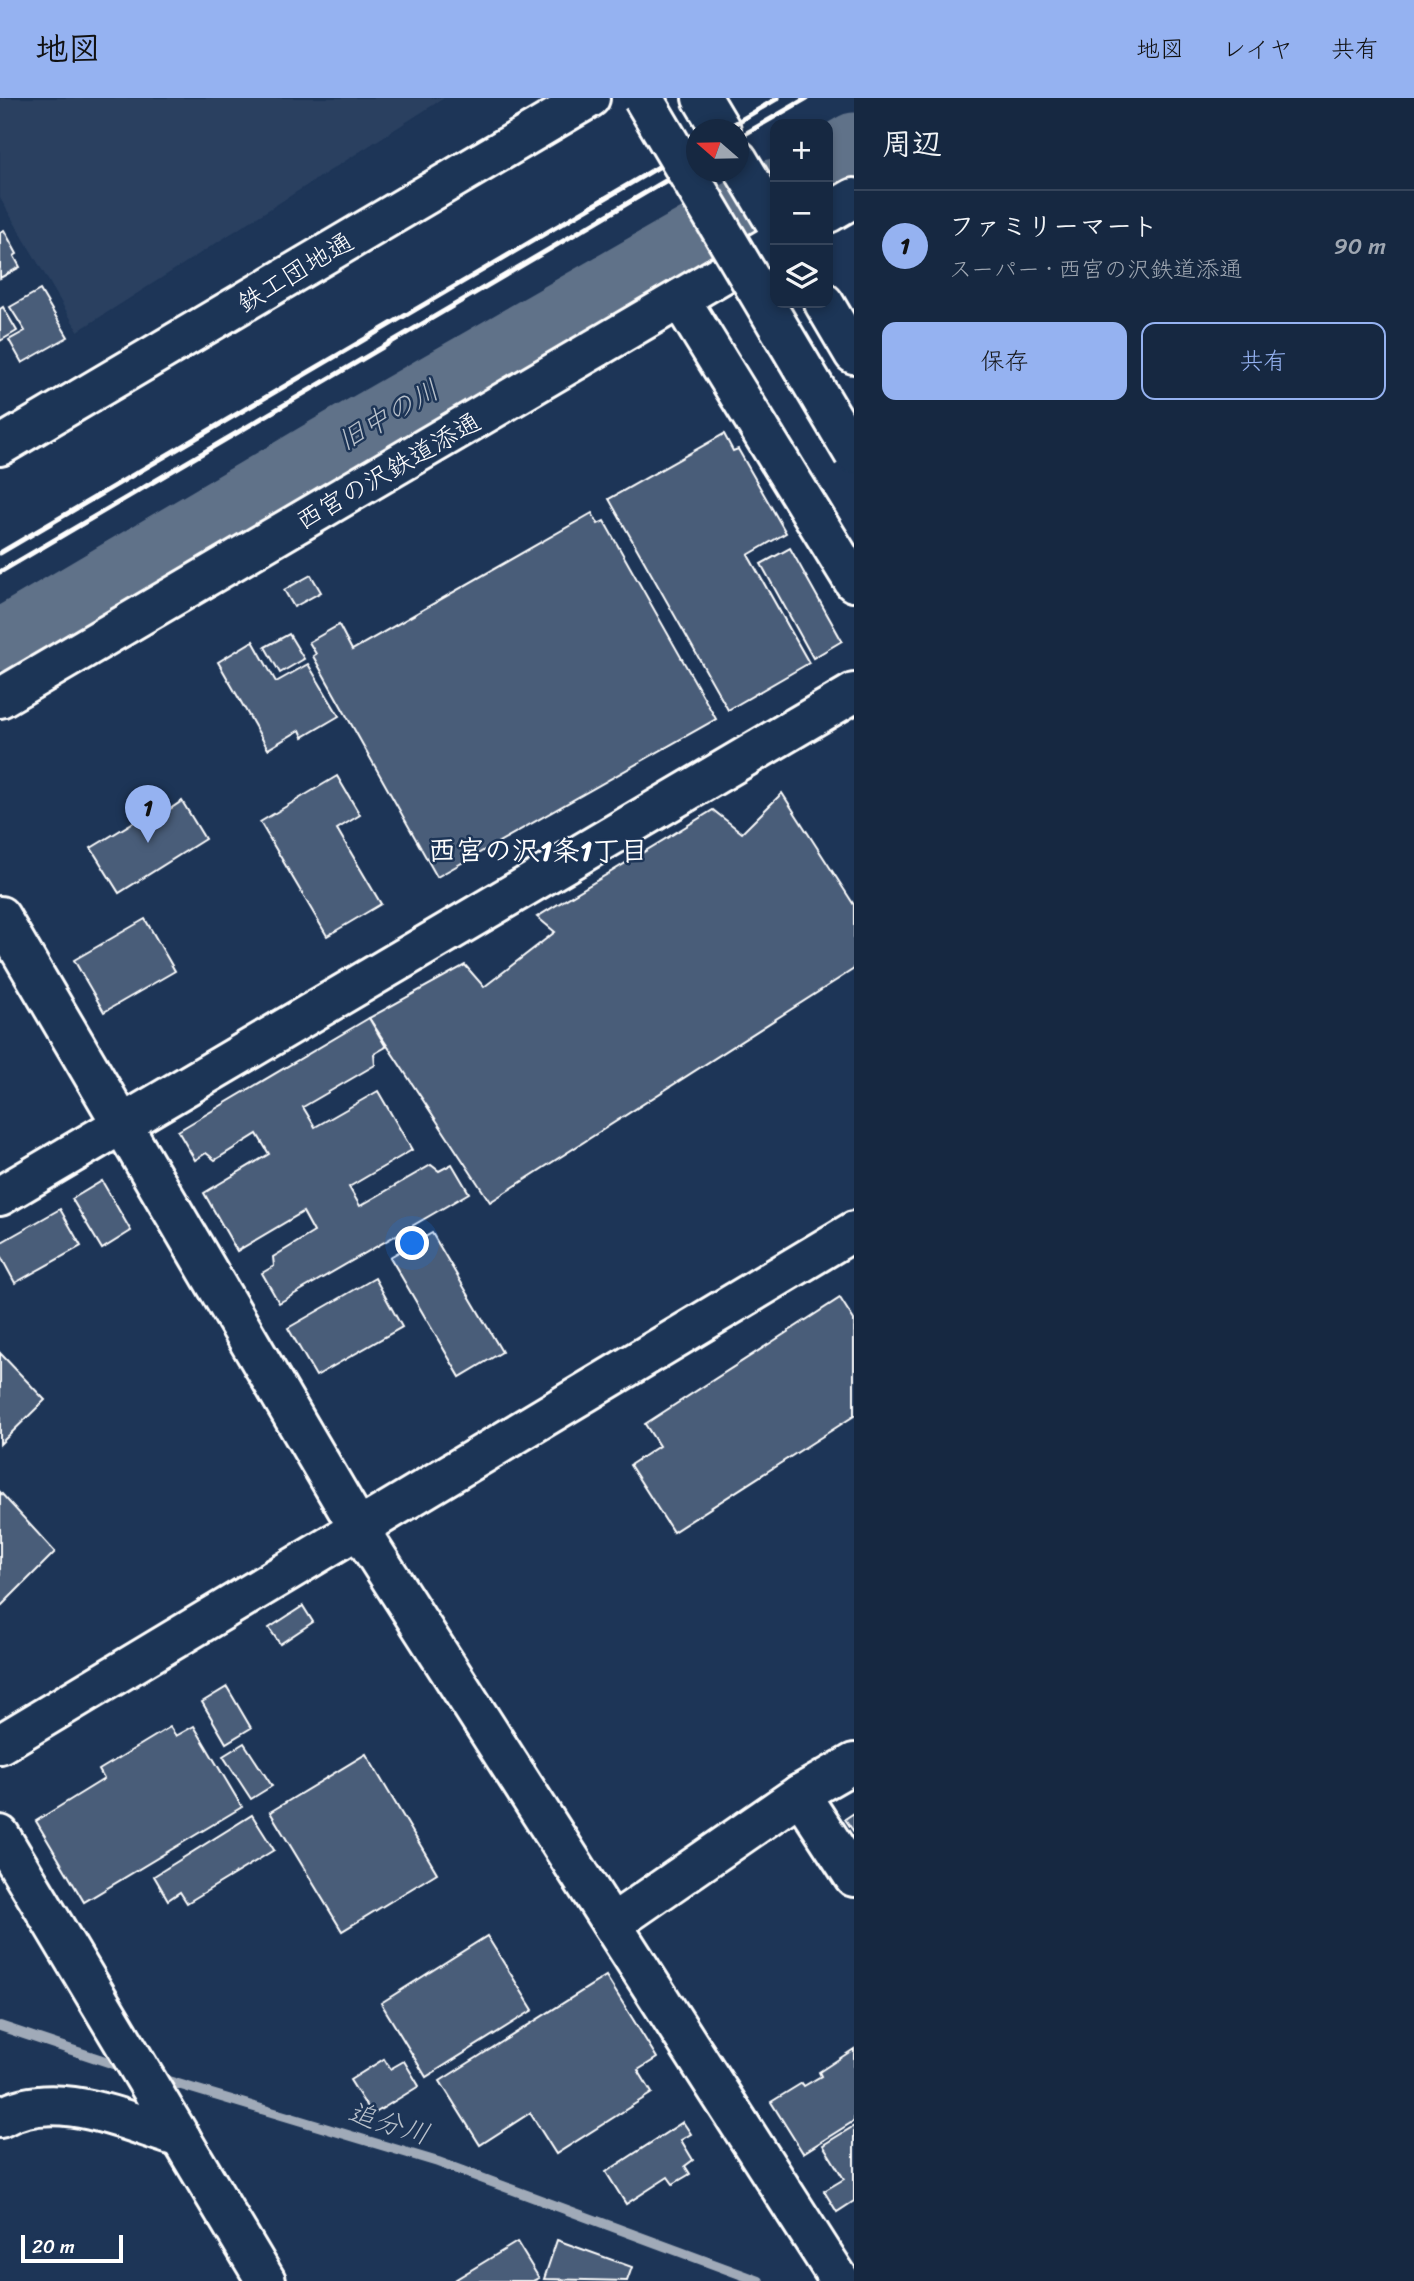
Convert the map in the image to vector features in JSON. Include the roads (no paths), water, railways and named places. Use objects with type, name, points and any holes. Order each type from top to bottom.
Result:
[{"type":"street","points":[[643,98],[854,454]]},
{"type":"street","points":[[702,98],[714,119]]},
{"type":"street","name":"鉄工団地通","points":[[2,440],[576,102]]},
{"type":"street","points":[[749,178],[770,214]]},
{"type":"street","points":[[833,210],[854,198]]},
{"type":"street","name":"西宮の沢鉄道添通","points":[[0,698],[772,245]]},
{"type":"street","points":[[680,299],[854,582]]},
{"type":"street","points":[[827,308],[854,354]]},
{"type":"street","points":[[0,1196],[854,693]]},
{"type":"street","points":[[0,916],[359,1529],[840,2281]]},
{"type":"street","points":[[0,1744],[854,1231]]},
{"type":"street","points":[[612,1924],[800,1794],[854,1763]]},
{"type":"street","points":[[800,1794],[854,1877]]},
{"type":"street","points":[[0,1835],[266,2281]]},
{"type":"street","points":[[0,2118],[15,2109],[69,2104],[175,2128]]},
{"type":"waterway","name":"旧中の川","points":[[833,155],[854,143]]},
{"type":"waterway","name":"旧中の川","points":[[0,640],[340,439],[770,192]]},
{"type":"waterway","name":"追分川","points":[[0,2026],[126,2068]]},
{"type":"waterway","name":"追分川","points":[[158,2078],[438,2162],[759,2281]]},
{"type":"railway","points":[[743,119],[778,98]]},
{"type":"railway","points":[[749,132],[807,98]]},
{"type":"railway","points":[[0,553],[686,151]]},
{"type":"railway","points":[[0,572],[686,169]]},
{"type":"place","name":"ファミリーマート","points":[[148,843]]},
{"type":"district","name":"西宮の沢1条1丁目","points":[[538,850]]}]
